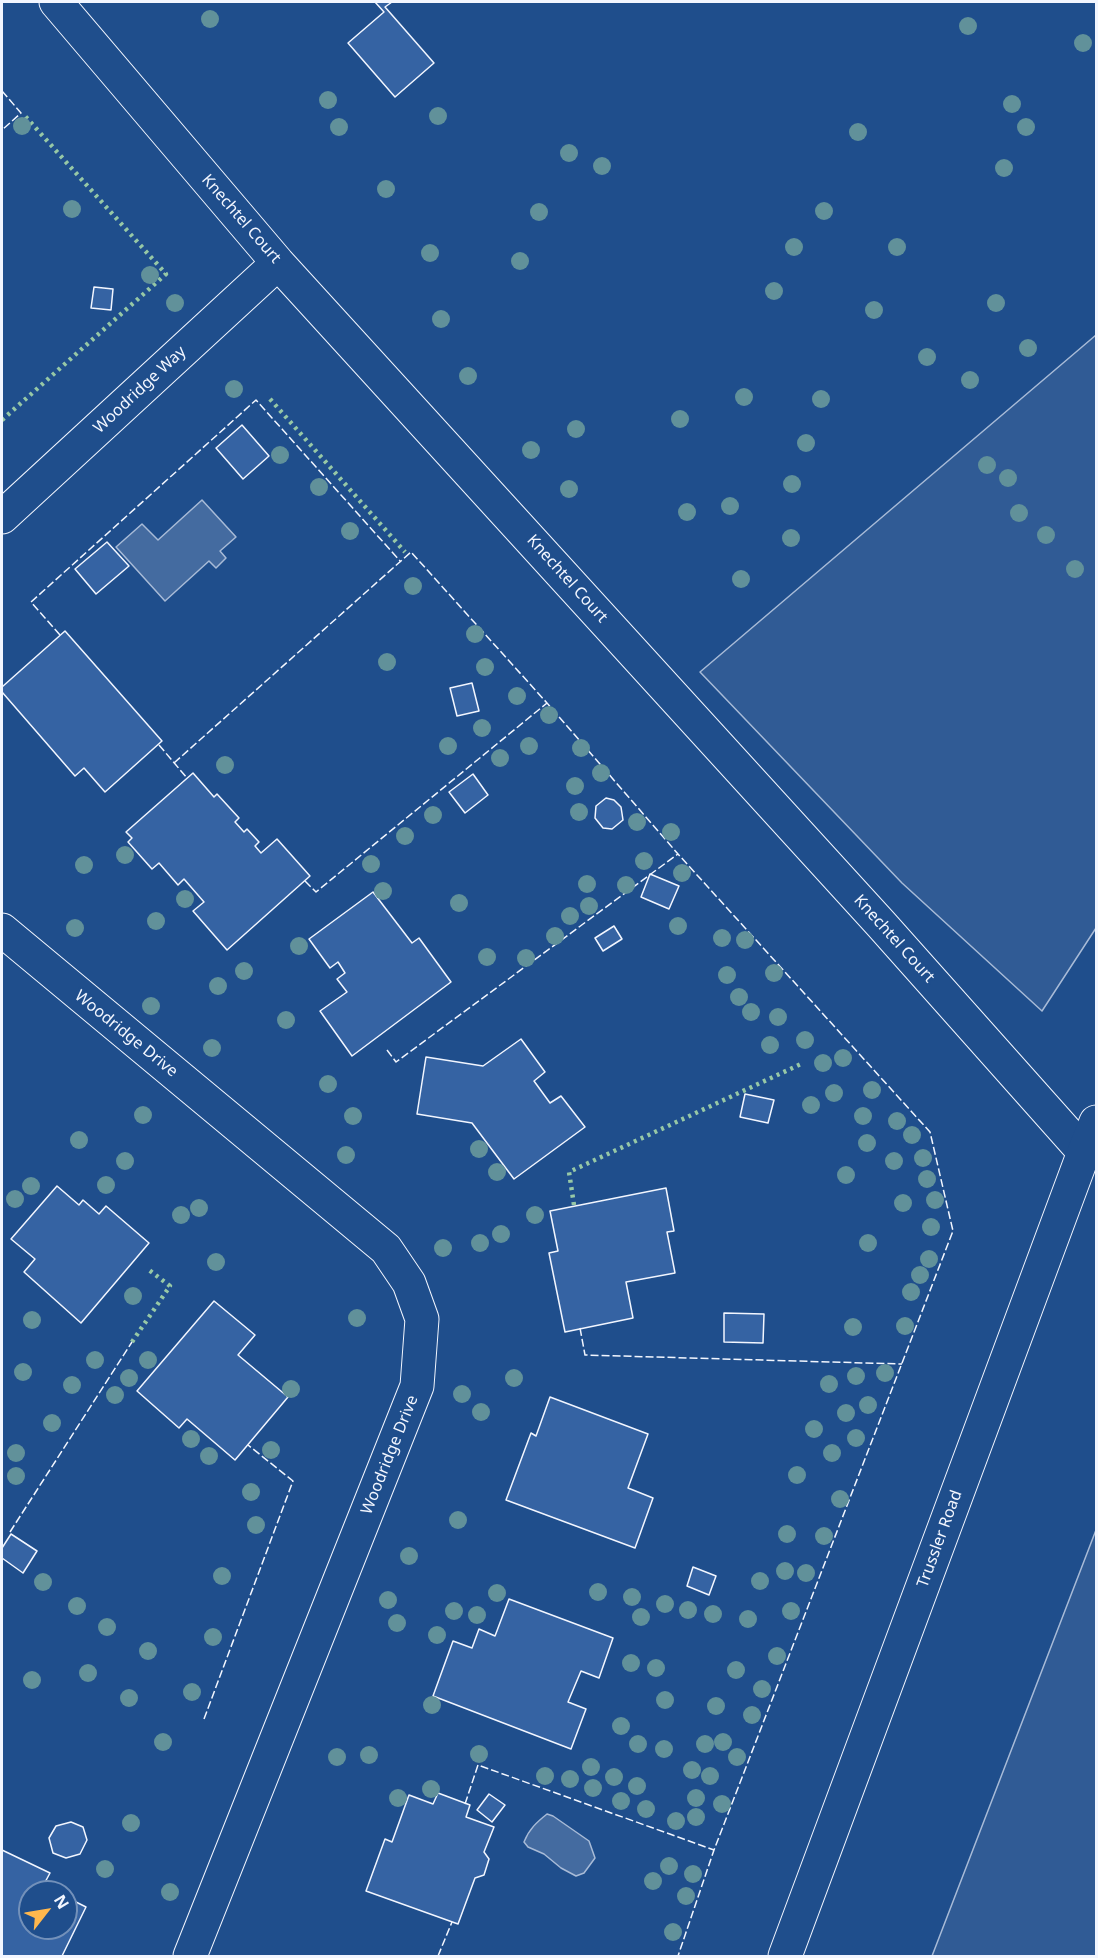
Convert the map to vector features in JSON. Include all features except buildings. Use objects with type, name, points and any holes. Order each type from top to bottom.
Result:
[{"type":"street","name":"Knechtel Court","points":[[56,2],[278,262],[881,924],[1084,1152]]},
{"type":"street","name":"Woodridge Way","points":[[2,517],[278,262]]},
{"type":"street","name":"Woodridge Drive","points":[[2,930],[386,1249],[409,1283],[422,1319],[417,1386],[190,1956]]},
{"type":"street","name":"Trussler Road","points":[[785,1956],[1096,1122]]},
{"type":"shaded area","points":[[1096,335],[1096,928],[1042,1011],[902,883],[700,672]]},
{"type":"shaded area","points":[[202,500],[236,537],[220,551],[226,558],[216,568],[209,561],[165,601],[116,547],[142,524],[158,540]]},
{"type":"shaded area","points":[[1096,1530],[1096,1956],[932,1956]]},
{"type":"shaded area","points":[[547,1814],[589,1841],[595,1858],[584,1873],[576,1876],[561,1868],[544,1854],[528,1847],[524,1842],[528,1833]]},
{"type":"hedge","points":[[2,420],[166,274],[25,116]]},
{"type":"hedge","points":[[270,399],[405,552]]},
{"type":"hedge","points":[[574,1205],[569,1172],[801,1064]]},
{"type":"hedge","points":[[132,1342],[170,1286],[149,1270]]},
{"type":"fence","points":[[2,91],[21,113],[2,130]]},
{"type":"fence","points":[[60,635],[31,602],[256,400],[401,562]]},
{"type":"fence","points":[[174,763],[411,552],[547,703],[678,854],[930,1132],[953,1231],[714,1850],[678,1956]]},
{"type":"fence","points":[[305,881],[316,892],[547,703]]},
{"type":"fence","points":[[159,745],[187,778]]},
{"type":"fence","points":[[387,1050],[396,1062],[678,854]]},
{"type":"fence","points":[[580,1328],[585,1355],[902,1364]]},
{"type":"fence","points":[[10,1532],[132,1342]]},
{"type":"fence","points":[[204,1719],[293,1481],[248,1445]]},
{"type":"fence","points":[[465,1804],[478,1765],[714,1850]]},
{"type":"fence","points":[[438,1956],[452,1922]]}]
